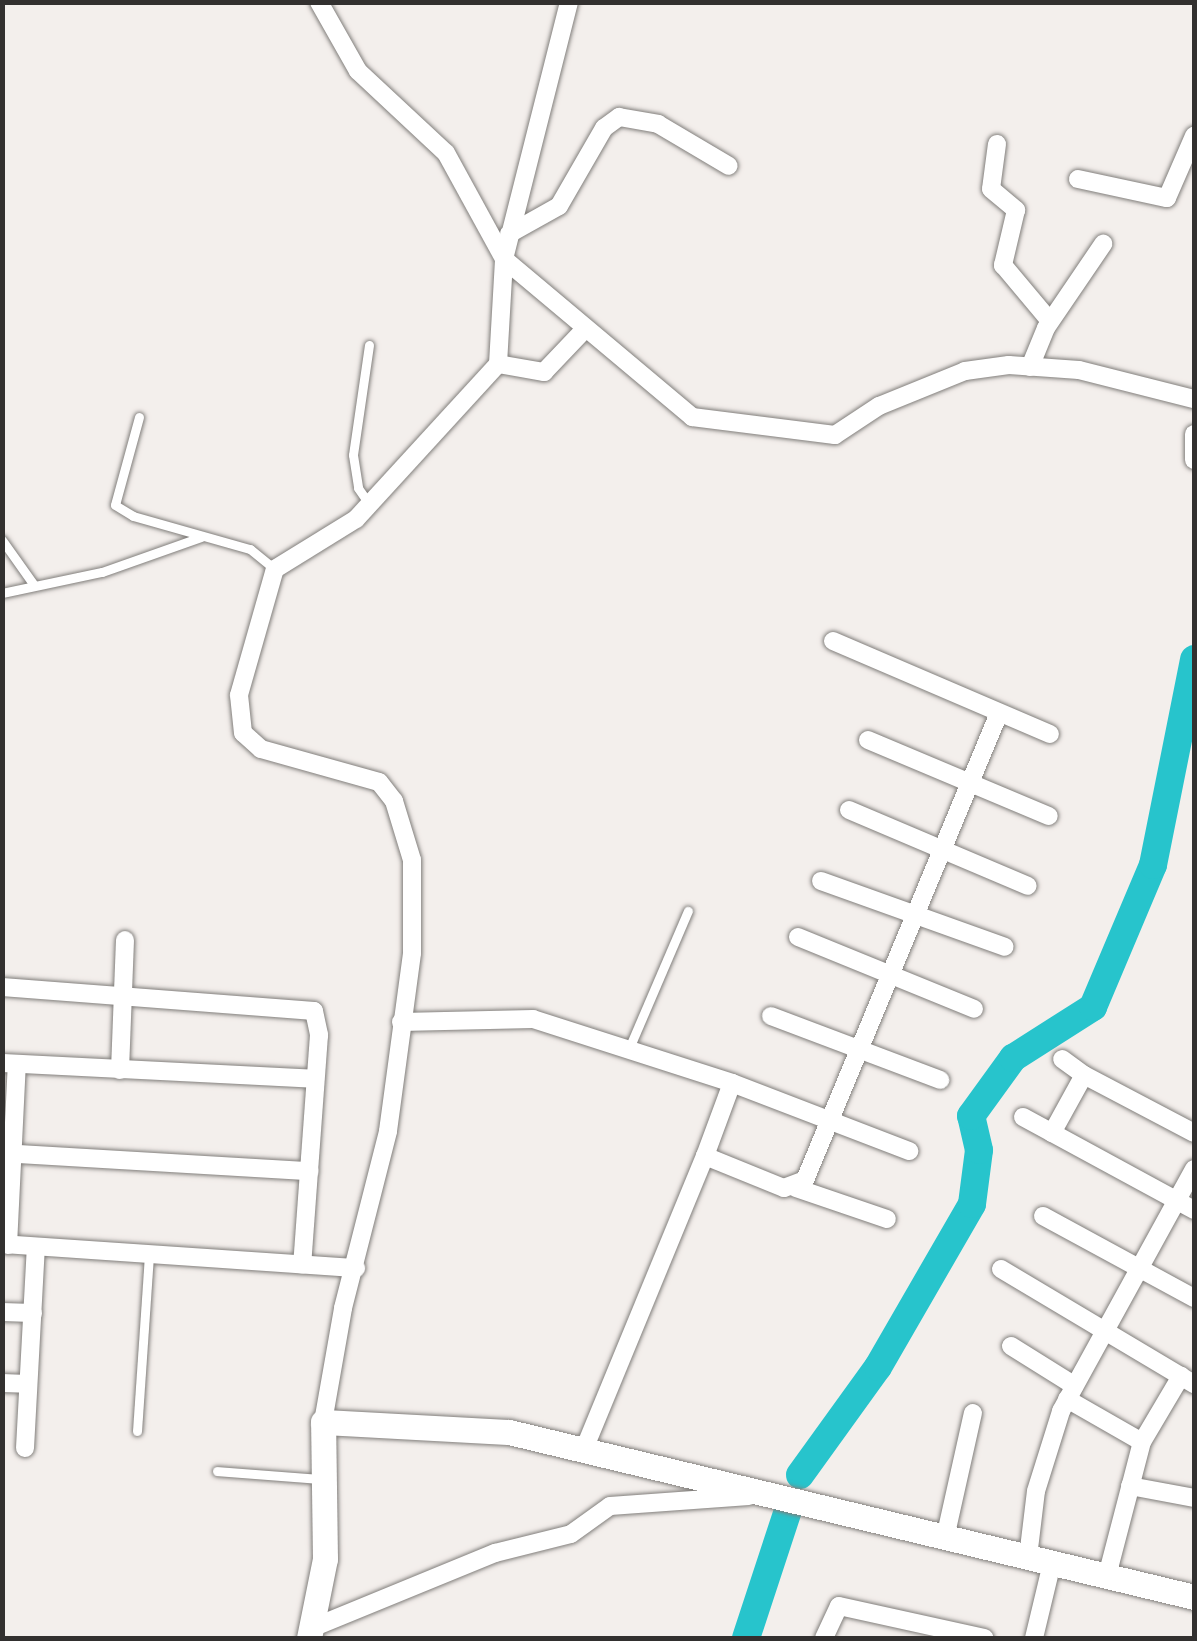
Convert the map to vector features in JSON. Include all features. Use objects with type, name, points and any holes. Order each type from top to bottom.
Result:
[{"type":"street","points":[[319,2],[358,71],[446,153],[504,258],[692,418],[816,437],[835,436],[879,406],[965,371],[1030,367],[1078,370],[1194,399]]},
{"type":"street","points":[[310,1633],[325,1558],[323,1422],[388,1131],[414,902],[412,860],[394,800],[370,779],[261,749],[243,733],[236,713],[262,600],[275,569],[370,505],[498,364],[504,258],[569,2]]},
{"type":"street","points":[[509,234],[560,206],[604,128],[619,117],[658,124],[729,166]]},
{"type":"street","points":[[1078,179],[1167,198],[1194,136]]},
{"type":"street","points":[[997,144],[991,189],[1016,210],[1003,266],[1050,321]]},
{"type":"street","points":[[1030,367],[1050,321],[1103,244]]},
{"type":"street","points":[[498,364],[544,372],[585,329]]},
{"type":"street","points":[[1194,434],[1194,460]]},
{"type":"street","points":[[833,641],[1050,734]]},
{"type":"street","points":[[796,1188],[805,1180],[999,712]]},
{"type":"street","points":[[868,740],[1049,816]]},
{"type":"street","points":[[850,810],[1028,886]]},
{"type":"street","points":[[822,881],[1006,947]]},
{"type":"street","points":[[798,937],[974,1009]]},
{"type":"street","points":[[120,1070],[125,940]]},
{"type":"street","points":[[2,987],[314,1011],[315,1079],[302,1264]]},
{"type":"street","points":[[771,1016],[940,1080]]},
{"type":"street","points":[[401,1022],[533,1020],[630,1046],[910,1151]]},
{"type":"street","points":[[1062,1059],[1084,1075],[1194,1133]]},
{"type":"street","points":[[315,1079],[10,1064],[5,1245],[356,1268]]},
{"type":"street","points":[[1052,1133],[1084,1075]]},
{"type":"street","points":[[586,1448],[732,1083]]},
{"type":"street","points":[[1022,1117],[1187,1206]]},
{"type":"street","points":[[8,1154],[308,1171]]},
{"type":"street","points":[[705,1156],[887,1219]]},
{"type":"street","points":[[1034,1638],[1040,1560],[1036,1491],[1071,1393],[1142,1268],[1187,1206],[1194,1169]]},
{"type":"street","points":[[1043,1216],[1194,1298]]},
{"type":"street","points":[[25,1448],[36,1248]]},
{"type":"street","points":[[1000,1268],[1188,1380],[1142,1442],[1107,1576]]},
{"type":"street","points":[[2,1312],[32,1314]]},
{"type":"street","points":[[1011,1346],[1142,1442]]},
{"type":"street","points":[[2,1384],[27,1384]]},
{"type":"street","points":[[945,1538],[973,1413]]},
{"type":"street","points":[[323,1422],[509,1432],[1194,1596]]},
{"type":"street","points":[[1130,1486],[1194,1498]]},
{"type":"street","points":[[310,1633],[494,1553],[570,1534],[610,1506],[783,1500]]},
{"type":"street","points":[[824,1638],[839,1606],[985,1638]]},
{"type":"lane","points":[[368,345],[353,455],[358,488],[370,505]]},
{"type":"lane","points":[[139,417],[115,505],[201,537],[250,549],[275,569]]},
{"type":"lane","points":[[2,592],[174,551],[201,537]]},
{"type":"lane","points":[[2,540],[34,585]]},
{"type":"lane","points":[[630,1046],[688,910]]},
{"type":"lane","points":[[137,1431],[148,1254]]},
{"type":"lane","points":[[217,1471],[324,1480]]},
{"type":"waterway","points":[[800,1475],[878,1367],[972,1204],[979,1150],[971,1116],[1013,1058],[1093,1007],[1153,865],[1194,659]]},
{"type":"waterway","points":[[1187,699],[1194,702]]},
{"type":"waterway","points":[[746,1638],[788,1510]]}]
